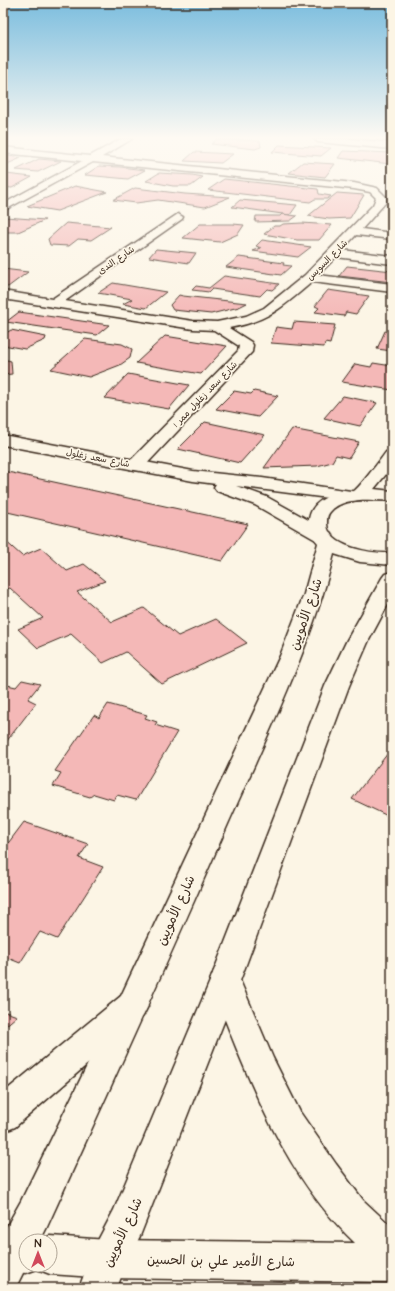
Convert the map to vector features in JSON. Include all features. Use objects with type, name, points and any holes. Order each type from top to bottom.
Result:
[{"type":"street","points":[[3,208],[19,199]]},
{"type":"street","name":"شارع السويس","points":[[3,295],[170,322],[217,326],[235,323],[262,314],[309,278],[355,232],[381,202],[381,199]]},
{"type":"street","name":"شارع الندى","points":[[54,304],[178,217]]},
{"type":"street","points":[[355,232],[392,236]]},
{"type":"street","points":[[335,253],[392,260]]},
{"type":"street","points":[[309,278],[392,288]]},
{"type":"street","points":[[3,310],[22,298]]},
{"type":"street","name":"شارع سعد زغلول ممر 1","points":[[136,465],[245,352],[246,345],[217,326]]},
{"type":"street","name":"شارع سعد زغلول","points":[[3,440],[193,476],[356,495],[392,496]]},
{"type":"street","points":[[325,539],[318,526],[318,516],[325,507],[336,500],[356,495],[392,456]]},
{"type":"street","name":"شارع سعد زغلول","points":[[193,476],[261,501],[343,550],[363,557],[392,559]]},
{"type":"street","name":"شارع الأمويين","points":[[11,1258],[34,1214],[132,1006],[291,656],[314,594],[325,539]]},
{"type":"street","name":"شارع الأمويين","points":[[103,1274],[127,1223],[225,981],[337,686],[358,640],[392,578]]},
{"type":"street","points":[[225,981],[260,1067],[288,1124],[323,1177],[350,1213],[392,1253]]},
{"type":"street","points":[[3,1115],[132,1006]]},
{"type":"street","name":"شارع الأمير علي بن الحسين","points":[[58,1258],[103,1274],[392,1263]]},
{"type":"building","points":[[43,199],[88,199],[57,211],[27,206]]},
{"type":"building","points":[[224,199],[205,207],[158,200],[136,203],[113,200]]},
{"type":"building","points":[[287,199],[315,199],[310,202]]},
{"type":"building","points":[[329,199],[361,199],[350,218],[329,219],[308,216]]},
{"type":"building","points":[[240,200],[297,205],[290,215],[232,207]]},
{"type":"building","points":[[282,214],[297,216],[290,221],[255,222],[256,216],[280,216]]},
{"type":"building","points":[[3,217],[45,220],[18,232],[3,232]]},
{"type":"building","points":[[66,223],[111,227],[91,240],[78,239],[69,246],[50,245],[48,239]]},
{"type":"building","points":[[302,223],[332,225],[319,240],[297,240],[264,234],[274,226]]},
{"type":"building","points":[[200,224],[244,225],[238,234],[220,242],[183,238]]},
{"type":"building","points":[[262,240],[311,247],[298,257],[253,251],[261,248],[256,246]]},
{"type":"building","points":[[156,249],[196,253],[189,263],[149,257]]},
{"type":"building","points":[[239,257],[284,263],[283,265],[291,266],[281,275],[226,267]]},
{"type":"building","points":[[347,266],[392,271],[392,282],[339,276]]},
{"type":"building","points":[[3,269],[28,272],[8,287],[3,286]]},
{"type":"building","points":[[224,276],[279,284],[272,290],[267,289],[260,296],[212,289],[209,292],[192,290],[196,286],[209,288]]},
{"type":"building","points":[[113,283],[166,292],[146,308],[123,304],[132,299],[98,293]]},
{"type":"building","points":[[328,290],[369,296],[356,314],[346,312],[344,316],[315,312],[319,308],[315,306]]},
{"type":"building","points":[[179,295],[247,303],[239,307],[211,314],[173,310],[170,305]]},
{"type":"building","points":[[19,312],[109,325],[97,335],[6,322]]},
{"type":"building","points":[[294,322],[335,325],[330,344],[325,343],[324,347],[271,343],[276,327],[292,329]]},
{"type":"building","points":[[391,328],[392,351],[377,349],[385,331],[389,332]]},
{"type":"building","points":[[11,330],[46,337],[45,340],[25,349],[3,345],[3,332],[6,333]]},
{"type":"building","points":[[165,336],[227,346],[201,374],[136,363]]},
{"type":"building","points":[[85,339],[122,344],[132,349],[130,358],[120,365],[89,377],[51,369]]},
{"type":"building","points":[[3,359],[11,361],[12,374],[3,375]]},
{"type":"building","points":[[373,363],[392,366],[392,390],[342,382],[355,364],[371,367]]},
{"type":"building","points":[[128,374],[189,385],[169,409],[105,398]]},
{"type":"building","points":[[234,391],[251,394],[254,391],[278,396],[258,417],[216,409]]},
{"type":"building","points":[[343,396],[377,403],[360,426],[324,418]]},
{"type":"building","points":[[205,422],[265,435],[240,463],[178,449]]},
{"type":"building","points":[[292,429],[359,442],[349,458],[336,455],[332,462],[317,466],[264,468]]},
{"type":"building","points":[[3,471],[248,524],[222,561],[3,511]]},
{"type":"building","points":[[3,539],[22,556],[41,548],[67,571],[84,564],[105,581],[77,592],[112,622],[144,608],[178,636],[216,619],[247,643],[162,684],[126,652],[103,663],[71,634],[38,648],[18,629],[43,618],[10,588],[3,590]]},
{"type":"building","points":[[22,680],[40,684],[28,699],[36,703],[3,746],[3,684],[16,687]]},
{"type":"building","points":[[108,704],[147,715],[145,718],[157,722],[155,725],[177,732],[136,800],[117,795],[114,800],[94,794],[90,797],[53,786],[61,773],[55,771],[94,715],[99,718]]},
{"type":"building","points":[[392,748],[392,818],[352,799]]},
{"type":"building","points":[[24,822],[88,844],[79,858],[103,867],[57,939],[40,932],[20,963],[3,956],[3,850]]},
{"type":"building","points":[[3,1011],[17,1016],[3,1028]]}]
